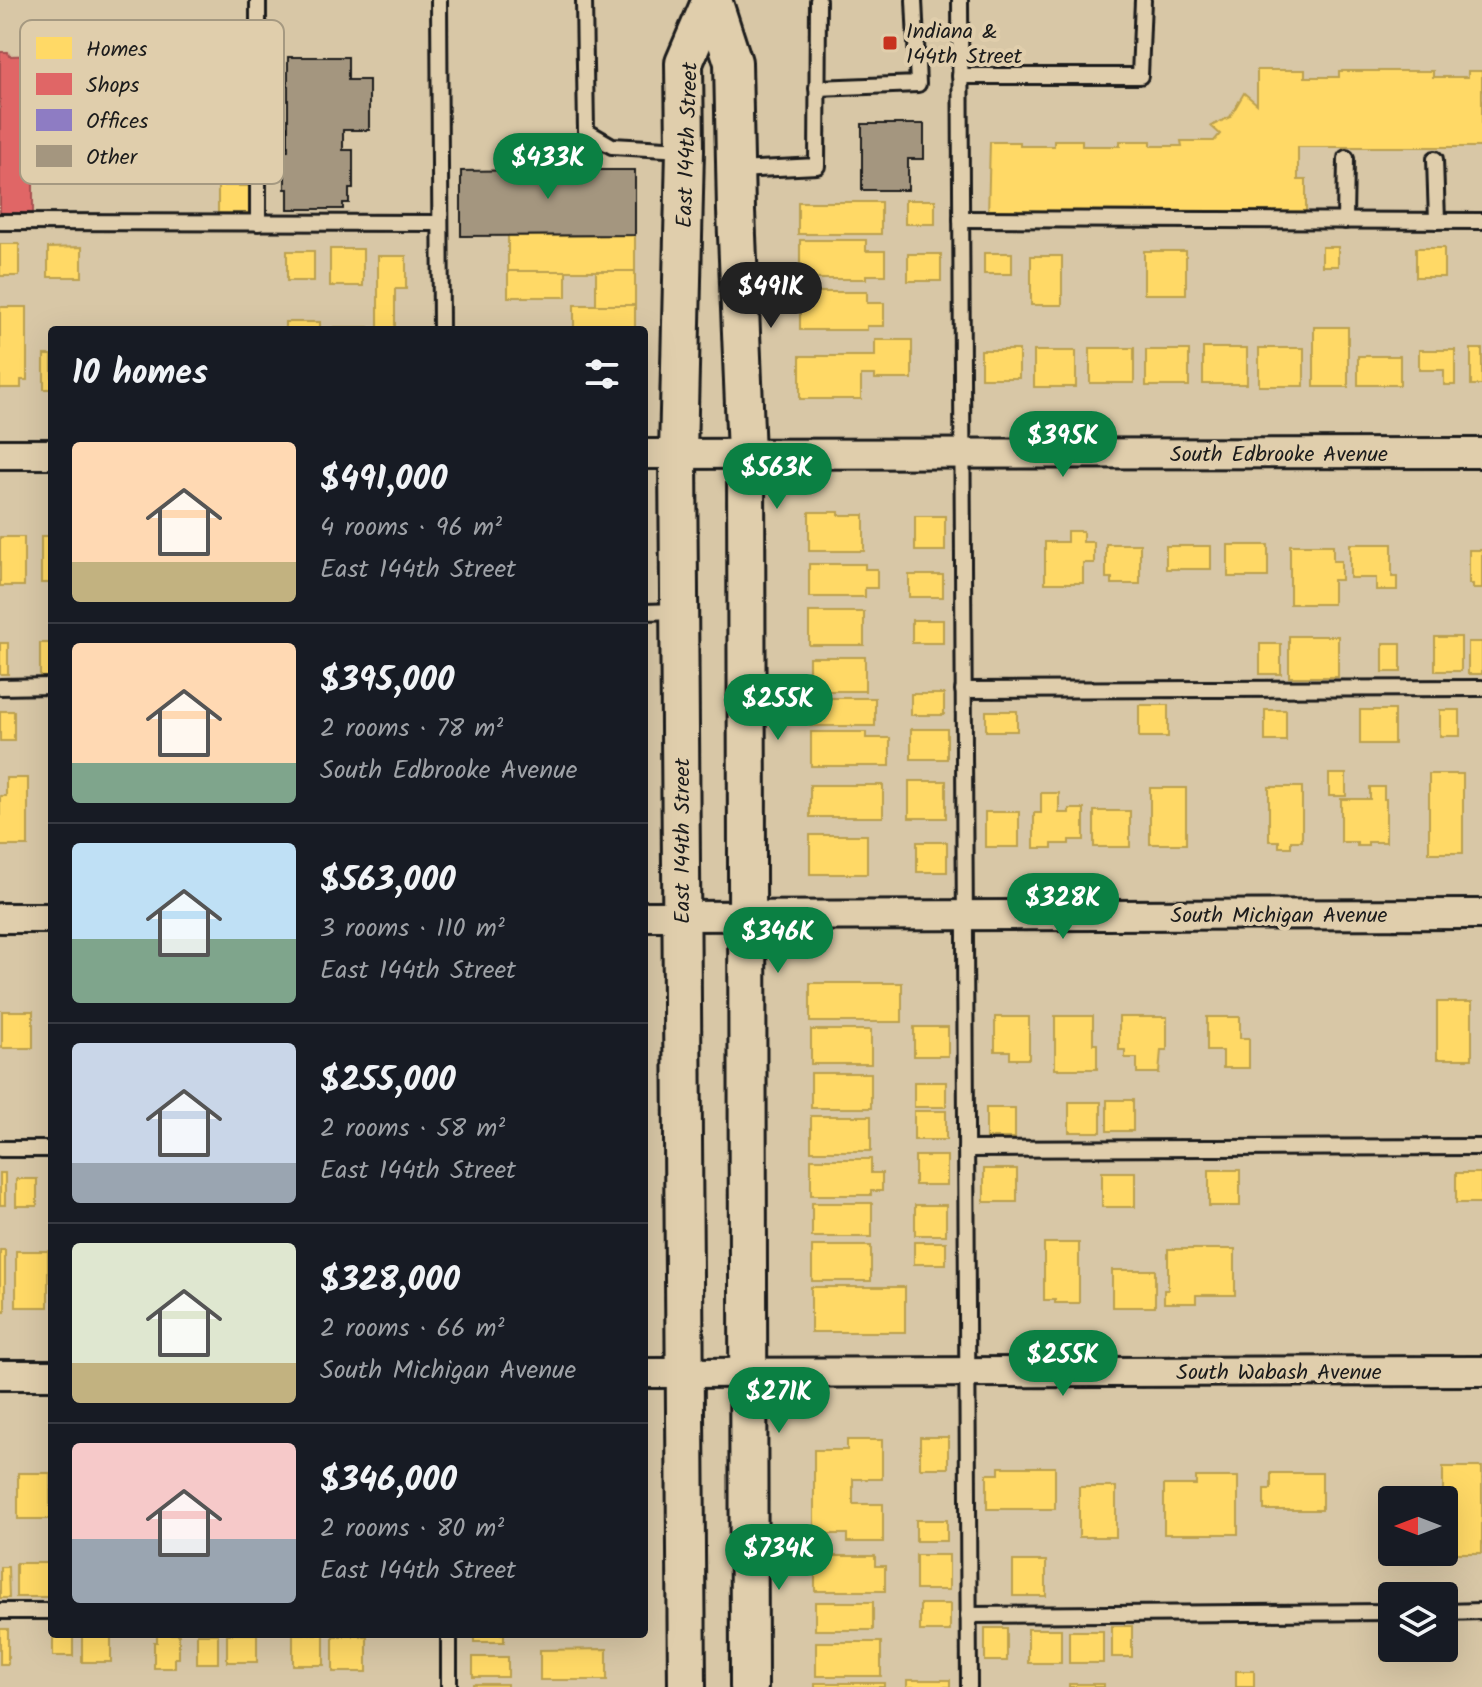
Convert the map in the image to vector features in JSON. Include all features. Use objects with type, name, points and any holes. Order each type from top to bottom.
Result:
[{"type":"street","name":"East 144th Street","points":[[687,1687],[680,611],[661,454],[685,150],[684,63],[712,0]]},
{"type":"street","name":"East 144th Street","points":[[712,0],[733,62],[746,454],[749,1687]]},
{"type":"street","name":"South Edbrooke Avenue","points":[[661,454],[1482,453]]},
{"type":"street","points":[[0,454],[48,454]]},
{"type":"street","name":"South Michigan Avenue","points":[[648,916],[1482,914]]},
{"type":"street","points":[[0,918],[48,918]]},
{"type":"street","name":"South Wabash Avenue","points":[[648,1373],[1482,1371]]},
{"type":"street","points":[[0,1375],[48,1375]]},
{"type":"lane","points":[[439,0],[441,326]]},
{"type":"lane","points":[[584,0],[586,131],[612,146],[685,150]]},
{"type":"lane","points":[[735,170],[817,166],[818,0]]},
{"type":"lane","points":[[817,88],[918,84],[914,0]]},
{"type":"lane","points":[[960,0],[969,1687]]},
{"type":"lane","points":[[960,76],[1140,76],[1143,0]]},
{"type":"lane","points":[[1345,221],[1346,158]]},
{"type":"lane","points":[[1435,159],[1437,221]]},
{"type":"lane","points":[[258,184],[258,223]]},
{"type":"lane","points":[[961,219],[1482,221]]},
{"type":"lane","points":[[0,222],[440,223]]},
{"type":"lane","points":[[648,612],[680,611]]},
{"type":"lane","points":[[0,687],[48,686]]},
{"type":"lane","points":[[963,690],[1482,688]]},
{"type":"lane","points":[[966,1149],[1482,1147]]},
{"type":"lane","points":[[0,1149],[48,1149]]},
{"type":"lane","points":[[0,1611],[48,1611]]},
{"type":"lane","points":[[1458,1612],[1482,1611]]},
{"type":"lane","points":[[968,1615],[1378,1612]]},
{"type":"lane","points":[[449,1638],[449,1687]]},
{"type":"building: Homes","points":[[1257,70],[1305,70],[1305,77],[1339,77],[1339,71],[1433,71],[1433,77],[1468,77],[1468,71],[1482,71],[1482,147],[1298,147],[1298,180],[1306,180],[1306,216],[988,216],[990,142],[1054,146],[1054,140],[1082,140],[1082,146],[1120,146],[1120,141],[1151,141],[1151,146],[1182,146],[1181,141],[1214,141],[1220,134],[1211,126],[1230,117],[1244,93],[1257,104]]},
{"type":"building: Homes","points":[[218,186],[250,186],[250,213],[218,213]]},
{"type":"building: Homes","points":[[905,200],[935,200],[935,224],[905,224]]},
{"type":"building: Homes","points":[[798,202],[881,202],[881,234],[798,234]]},
{"type":"building: Homes","points":[[635,235],[635,271],[508,271],[508,236]]},
{"type":"building: Homes","points":[[800,240],[866,240],[866,251],[885,251],[885,275],[866,275],[866,279],[800,279]]},
{"type":"building: Homes","points":[[0,244],[19,244],[19,276],[0,276]]},
{"type":"building: Homes","points":[[82,247],[82,277],[48,277],[48,248]]},
{"type":"building: Homes","points":[[1322,247],[1338,247],[1338,266],[1322,266]]},
{"type":"building: Homes","points":[[1416,248],[1444,248],[1444,277],[1416,277]]},
{"type":"building: Homes","points":[[330,249],[363,249],[363,286],[330,286]]},
{"type":"building: Homes","points":[[287,251],[314,251],[314,281],[287,281]]},
{"type":"building: Homes","points":[[1144,251],[1186,251],[1186,294],[1144,294]]},
{"type":"building: Homes","points":[[984,253],[1012,253],[1012,274],[984,274]]},
{"type":"building: Homes","points":[[908,254],[941,254],[941,281],[908,281]]},
{"type":"building: Homes","points":[[378,256],[406,256],[406,289],[395,289],[395,326],[378,326]]},
{"type":"building: Homes","points":[[1031,256],[1062,256],[1062,305],[1031,305]]},
{"type":"building: Homes","points":[[508,271],[566,271],[566,297],[508,297]]},
{"type":"building: Homes","points":[[596,271],[635,271],[635,305],[596,305]]},
{"type":"building: Homes","points":[[800,292],[867,292],[867,303],[884,303],[884,326],[867,326],[867,330],[800,330]]},
{"type":"building: Homes","points":[[574,305],[635,305],[635,326],[574,326]]},
{"type":"building: Homes","points":[[0,307],[27,307],[27,380],[21,380],[21,388],[0,388]]},
{"type":"building: Homes","points":[[285,322],[320,322],[320,326],[285,326]]},
{"type":"building: Homes","points":[[1314,327],[1348,327],[1348,387],[1314,387]]},
{"type":"building: Homes","points":[[875,340],[912,340],[912,379],[875,379],[875,375],[861,375],[861,399],[800,399],[800,356],[875,356]]},
{"type":"building: Homes","points":[[1090,348],[1134,348],[1134,383],[1090,383]]},
{"type":"building: Homes","points":[[1203,348],[1247,348],[1247,384],[1203,384]]},
{"type":"building: Homes","points":[[1259,348],[1304,348],[1304,386],[1259,386]]},
{"type":"building: Homes","points":[[1471,349],[1482,349],[1482,385],[1471,385]]},
{"type":"building: Homes","points":[[981,350],[1019,350],[1019,378],[981,378]]},
{"type":"building: Homes","points":[[1146,350],[1189,350],[1189,386],[1146,386]]},
{"type":"building: Homes","points":[[1419,350],[1455,350],[1455,385],[1444,385],[1444,370],[1419,370]]},
{"type":"building: Homes","points":[[1034,351],[1076,351],[1076,387],[1034,387]]},
{"type":"building: Homes","points":[[44,355],[48,355],[48,389],[44,389]]},
{"type":"building: Homes","points":[[1358,356],[1400,356],[1400,385],[1358,385]]},
{"type":"building: Homes","points":[[809,512],[864,515],[864,551],[809,551]]},
{"type":"building: Homes","points":[[915,516],[945,516],[945,551],[915,551]]},
{"type":"building: Homes","points":[[1067,531],[1083,531],[1083,542],[1094,542],[1094,563],[1083,563],[1083,583],[1045,583],[1045,542],[1067,542]]},
{"type":"building: Homes","points":[[41,536],[48,536],[48,583],[41,583]]},
{"type":"building: Homes","points":[[0,537],[24,537],[24,586],[0,586]]},
{"type":"building: Homes","points":[[1106,544],[1140,544],[1140,584],[1112,584],[1112,578],[1106,578]]},
{"type":"building: Homes","points":[[1350,544],[1392,544],[1392,577],[1397,577],[1397,590],[1376,590],[1376,578],[1350,578]]},
{"type":"building: Homes","points":[[1228,545],[1268,545],[1268,577],[1228,577]]},
{"type":"building: Homes","points":[[1290,545],[1333,545],[1333,561],[1341,561],[1341,580],[1333,580],[1333,604],[1290,604]]},
{"type":"building: Homes","points":[[1166,546],[1211,546],[1211,569],[1166,569]]},
{"type":"building: Homes","points":[[1469,550],[1482,550],[1482,589],[1473,589],[1473,584],[1469,584]]},
{"type":"building: Homes","points":[[809,564],[865,564],[865,569],[877,569],[877,588],[865,588],[865,597],[809,597]]},
{"type":"building: Homes","points":[[909,575],[943,575],[943,597],[909,597]]},
{"type":"building: Homes","points":[[809,612],[864,612],[864,645],[809,645]]},
{"type":"building: Homes","points":[[912,620],[943,620],[943,643],[912,643]]},
{"type":"building: Homes","points":[[1289,636],[1338,636],[1338,677],[1289,677]]},
{"type":"building: Homes","points":[[1435,637],[1461,637],[1461,671],[1435,671]]},
{"type":"building: Homes","points":[[1468,642],[1482,642],[1482,674],[1468,674]]},
{"type":"building: Homes","points":[[0,643],[8,643],[8,674],[0,674]]},
{"type":"building: Homes","points":[[40,643],[48,643],[48,681],[40,681]]},
{"type":"building: Homes","points":[[1383,643],[1401,643],[1401,672],[1383,672]]},
{"type":"building: Homes","points":[[1260,644],[1281,644],[1281,674],[1260,674]]},
{"type":"building: Homes","points":[[809,657],[865,657],[865,691],[809,691]]},
{"type":"building: Homes","points":[[911,694],[944,694],[944,715],[911,715]]},
{"type":"building: Homes","points":[[810,698],[875,698],[875,726],[810,726]]},
{"type":"building: Homes","points":[[1139,705],[1168,705],[1168,737],[1139,737]]},
{"type":"building: Homes","points":[[1265,710],[1286,710],[1286,741],[1265,741]]},
{"type":"building: Homes","points":[[1360,710],[1394,710],[1394,744],[1360,744]]},
{"type":"building: Homes","points":[[1440,710],[1460,710],[1460,736],[1440,736]]},
{"type":"building: Homes","points":[[0,711],[14,711],[14,741],[0,741]]},
{"type":"building: Homes","points":[[986,711],[1017,711],[1017,731],[986,731]]},
{"type":"building: Homes","points":[[911,729],[947,729],[947,759],[911,759]]},
{"type":"building: Homes","points":[[811,732],[866,732],[866,738],[890,738],[890,766],[811,766]]},
{"type":"building: Homes","points":[[1329,774],[1346,774],[1346,796],[1329,796]]},
{"type":"building: Homes","points":[[1429,774],[1463,774],[1463,853],[1429,853]]},
{"type":"building: Homes","points":[[6,778],[28,778],[28,846],[0,846],[0,796],[6,796]]},
{"type":"building: Homes","points":[[909,781],[946,781],[946,818],[909,818]]},
{"type":"building: Homes","points":[[810,785],[883,785],[883,817],[810,817]]},
{"type":"building: Homes","points":[[1269,787],[1302,787],[1302,841],[1291,841],[1291,847],[1279,847],[1279,841],[1269,841]]},
{"type":"building: Homes","points":[[1370,787],[1384,787],[1386,842],[1368,842],[1368,846],[1357,846],[1357,842],[1341,842],[1341,799],[1370,799]]},
{"type":"building: Homes","points":[[1150,788],[1186,788],[1186,844],[1150,844]]},
{"type":"building: Homes","points":[[1041,793],[1059,793],[1059,813],[1084,809],[1084,840],[1052,844],[1052,848],[1034,848],[1034,813],[1041,813]]},
{"type":"building: Homes","points":[[1094,811],[1130,811],[1130,847],[1094,847]]},
{"type":"building: Homes","points":[[985,812],[1019,812],[1019,847],[985,847]]},
{"type":"building: Homes","points":[[810,835],[867,835],[867,874],[810,874]]},
{"type":"building: Homes","points":[[917,842],[947,842],[947,872],[917,872]]},
{"type":"building: Homes","points":[[810,983],[902,983],[902,1022],[810,1022]]},
{"type":"building: Homes","points":[[1437,1002],[1472,1002],[1472,1059],[1437,1059]]},
{"type":"building: Homes","points":[[2,1011],[33,1011],[33,1048],[2,1048]]},
{"type":"building: Homes","points":[[1055,1016],[1093,1016],[1097,1069],[1055,1069]]},
{"type":"building: Homes","points":[[995,1017],[1029,1017],[1029,1059],[1010,1059],[1010,1051],[995,1051]]},
{"type":"building: Homes","points":[[1119,1017],[1167,1017],[1167,1050],[1161,1050],[1159,1073],[1137,1073],[1137,1058],[1125,1058],[1125,1050],[1119,1050]]},
{"type":"building: Homes","points":[[1207,1017],[1240,1017],[1240,1038],[1249,1038],[1249,1068],[1223,1068],[1223,1051],[1207,1051]]},
{"type":"building: Homes","points":[[914,1027],[948,1027],[948,1056],[914,1056]]},
{"type":"building: Homes","points":[[811,1030],[871,1030],[871,1064],[811,1064]]},
{"type":"building: Homes","points":[[811,1073],[871,1073],[871,1108],[811,1108]]},
{"type":"building: Homes","points":[[914,1082],[946,1082],[946,1107],[914,1107]]},
{"type":"building: Homes","points":[[1107,1100],[1133,1100],[1133,1131],[1107,1131]]},
{"type":"building: Homes","points":[[1069,1102],[1101,1102],[1101,1132],[1069,1132]]},
{"type":"building: Homes","points":[[986,1108],[1015,1108],[1015,1138],[986,1138]]},
{"type":"building: Homes","points":[[914,1111],[946,1111],[946,1140],[914,1140]]},
{"type":"building: Homes","points":[[811,1116],[871,1116],[871,1151],[811,1151]]},
{"type":"building: Homes","points":[[915,1156],[947,1156],[947,1185],[915,1185]]},
{"type":"building: Homes","points":[[811,1159],[871,1159],[871,1173],[882,1173],[882,1191],[871,1191],[871,1195],[811,1195]]},
{"type":"building: Homes","points":[[984,1169],[1017,1169],[1017,1202],[984,1202]]},
{"type":"building: Homes","points":[[1209,1170],[1240,1170],[1240,1206],[1209,1206]]},
{"type":"building: Homes","points":[[1102,1172],[1135,1172],[1135,1207],[1102,1207]]},
{"type":"building: Homes","points":[[0,1173],[5,1173],[5,1205],[0,1205]]},
{"type":"building: Homes","points":[[1456,1173],[1481,1173],[1481,1203],[1456,1203]]},
{"type":"building: Homes","points":[[16,1179],[37,1179],[37,1206],[16,1206]]},
{"type":"building: Homes","points":[[812,1203],[872,1203],[872,1237],[812,1237]]},
{"type":"building: Homes","points":[[915,1205],[946,1205],[946,1235],[915,1235]]},
{"type":"building: Homes","points":[[914,1242],[946,1242],[946,1264],[914,1264]]},
{"type":"building: Homes","points":[[1044,1243],[1079,1243],[1079,1303],[1044,1300]]},
{"type":"building: Homes","points":[[812,1246],[871,1246],[871,1281],[812,1281]]},
{"type":"building: Homes","points":[[1168,1249],[1235,1249],[1235,1295],[1196,1295],[1196,1303],[1164,1303],[1164,1290],[1168,1290]]},
{"type":"building: Homes","points":[[0,1250],[5,1250],[5,1312],[0,1312]]},
{"type":"building: Homes","points":[[16,1251],[48,1251],[48,1307],[16,1307]]},
{"type":"building: Homes","points":[[1112,1270],[1155,1270],[1155,1307],[1112,1307]]},
{"type":"building: Homes","points":[[811,1287],[905,1287],[905,1332],[811,1332]]},
{"type":"building: Homes","points":[[920,1437],[948,1437],[948,1468],[920,1468]]},
{"type":"building: Homes","points":[[847,1440],[882,1440],[882,1479],[853,1479],[853,1504],[883,1504],[883,1542],[847,1542],[847,1534],[814,1534],[814,1450],[847,1450]]},
{"type":"building: Homes","points":[[999,1467],[1055,1467],[1055,1509],[987,1509],[987,1474],[999,1474]]},
{"type":"building: Homes","points":[[1443,1467],[1482,1467],[1482,1553],[1458,1553],[1458,1486],[1443,1486]]},
{"type":"building: Homes","points":[[18,1473],[48,1473],[48,1519],[18,1519]]},
{"type":"building: Homes","points":[[1271,1473],[1322,1473],[1322,1510],[1264,1510],[1264,1489],[1271,1489]]},
{"type":"building: Homes","points":[[1196,1477],[1238,1477],[1238,1534],[1164,1534],[1164,1485],[1196,1485]]},
{"type":"building: Homes","points":[[1079,1487],[1116,1487],[1116,1537],[1079,1537]]},
{"type":"building: Homes","points":[[916,1520],[947,1520],[947,1541],[916,1541]]},
{"type":"building: Homes","points":[[916,1555],[949,1555],[949,1590],[916,1590]]},
{"type":"building: Homes","points":[[815,1556],[875,1556],[875,1566],[885,1566],[885,1591],[815,1591]]},
{"type":"building: Homes","points":[[1013,1561],[1046,1561],[1046,1596],[1013,1596]]},
{"type":"building: Homes","points":[[16,1563],[48,1563],[48,1597],[16,1597]]},
{"type":"building: Homes","points":[[0,1567],[8,1567],[9,1598],[0,1598]]},
{"type":"building: Homes","points":[[815,1602],[873,1602],[873,1630],[815,1630]]},
{"type":"building: Homes","points":[[920,1604],[950,1604],[950,1631],[920,1631]]},
{"type":"building: Homes","points":[[1112,1626],[1132,1626],[1132,1657],[1112,1657]]},
{"type":"building: Homes","points":[[985,1628],[1007,1628],[1007,1661],[985,1661]]},
{"type":"building: Homes","points":[[0,1629],[8,1629],[8,1664],[0,1664]]},
{"type":"building: Homes","points":[[1028,1629],[1061,1629],[1061,1663],[1028,1663]]},
{"type":"building: Homes","points":[[1069,1631],[1103,1631],[1103,1663],[1069,1663]]},
{"type":"building: Homes","points":[[53,1638],[73,1638],[73,1656],[53,1656]]},
{"type":"building: Homes","points":[[82,1638],[111,1638],[111,1662],[82,1662]]},
{"type":"building: Homes","points":[[157,1638],[179,1638],[179,1658],[175,1658],[175,1668],[154,1668],[154,1642]]},
{"type":"building: Homes","points":[[197,1638],[218,1638],[218,1663],[197,1663]]},
{"type":"building: Homes","points":[[227,1638],[257,1638],[257,1662],[227,1662]]},
{"type":"building: Homes","points":[[293,1638],[324,1638],[324,1665],[293,1665]]},
{"type":"building: Homes","points":[[333,1638],[367,1638],[367,1672],[333,1672]]},
{"type":"building: Homes","points":[[474,1638],[504,1638],[504,1642],[474,1642]]},
{"type":"building: Homes","points":[[816,1642],[881,1642],[881,1676],[816,1676]]},
{"type":"building: Homes","points":[[607,1649],[607,1680],[540,1680],[540,1650]]},
{"type":"building: Homes","points":[[473,1657],[508,1657],[508,1677],[473,1677]]},
{"type":"building: Homes","points":[[1236,1671],[1254,1671],[1254,1687],[1236,1687]]},
{"type":"building: Homes","points":[[907,1680],[950,1680],[950,1687],[907,1687]]},
{"type":"building: Homes","points":[[815,1683],[884,1683],[884,1687],[815,1687]]},
{"type":"building: Homes","points":[[473,1684],[507,1684],[507,1687],[473,1687]]},
{"type":"building: Homes","points":[[1069,1684],[1104,1684],[1104,1687],[1069,1687]]},
{"type":"building: Shops","points":[[0,52],[8,52],[9,56],[20,56],[20,184],[33,184],[33,216],[0,216]]},
{"type":"building: Other","points":[[288,57],[348,57],[348,80],[369,80],[369,130],[343,130],[343,150],[353,150],[353,189],[349,189],[349,203],[343,203],[343,209],[288,209],[285,150],[288,150]]},
{"type":"building: Other","points":[[862,124],[924,124],[924,159],[908,159],[908,190],[862,190]]},
{"type":"building: Other","points":[[534,146],[560,146],[560,170],[635,170],[635,235],[461,236],[461,171],[534,170]]},
{"type":"place","name":"Indiana & 144th Street","points":[[890,43]]}]
